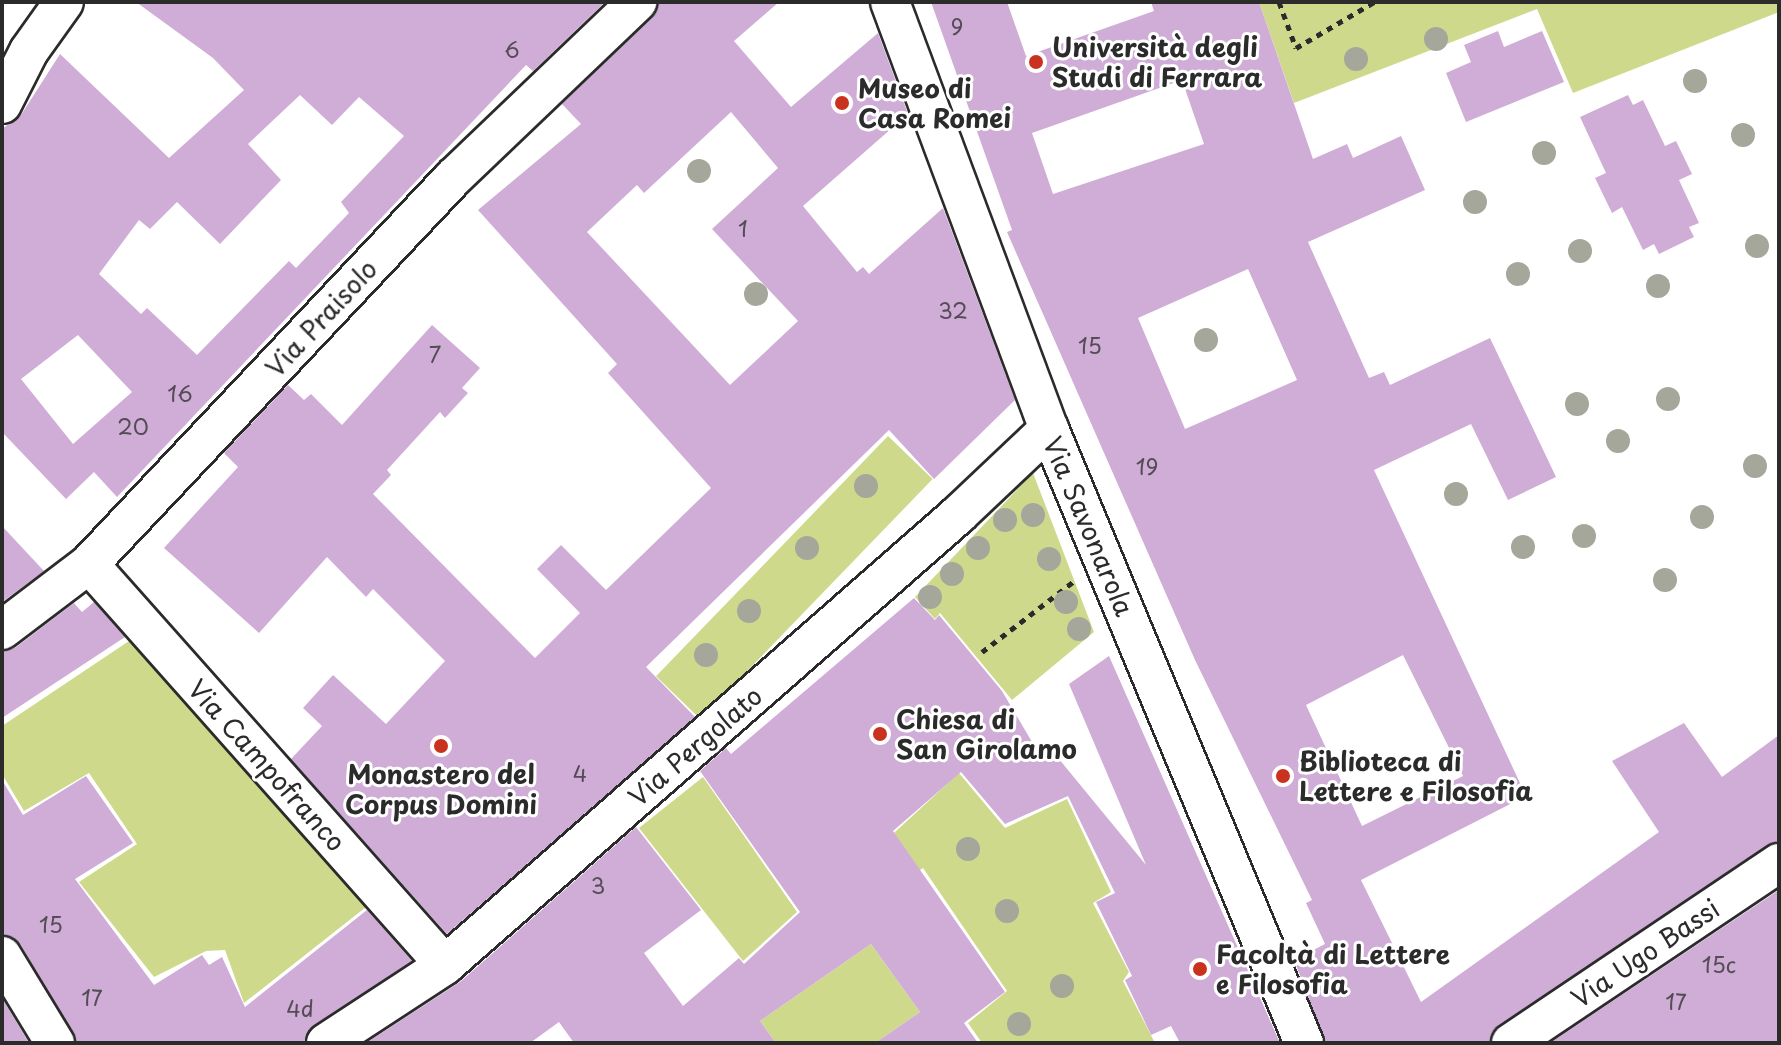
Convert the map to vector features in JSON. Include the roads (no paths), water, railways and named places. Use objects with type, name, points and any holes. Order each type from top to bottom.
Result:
[{"type":"street","points":[[2,104],[29,51],[64,2]]},
{"type":"street","name":"Via Praisolo","points":[[2,630],[89,564],[453,178],[637,2]]},
{"type":"street","name":"Via Savonarola","points":[[890,2],[1049,429],[1304,1043]]},
{"type":"street","name":"Via Pergolato","points":[[326,1043],[445,965],[959,514],[1049,429]]},
{"type":"street","name":"Via Campofranco","points":[[89,564],[445,965]]},
{"type":"street","name":"Via Ugo Bassi","points":[[1511,1043],[1779,863]]},
{"type":"street","points":[[2,956],[55,1043]]},
{"type":"place","name":"Università degli Studi di Ferrara","points":[[1036,62]]},
{"type":"place","name":"Museo di Casa Romei","points":[[842,103]]},
{"type":"place","name":"Chiesa di San Girolamo","points":[[880,734]]},
{"type":"place","name":"Monastero del Corpus Domini","points":[[441,746]]},
{"type":"place","name":"Biblioteca di Lettere e Filosofia","points":[[1283,776]]},
{"type":"place","name":"Facoltà di Lettere e Filosofia","points":[[1200,969]]}]
